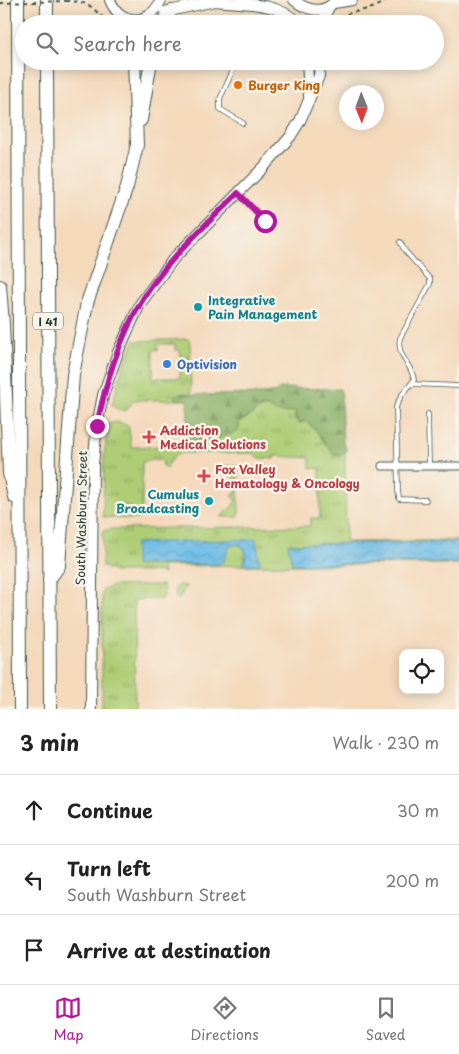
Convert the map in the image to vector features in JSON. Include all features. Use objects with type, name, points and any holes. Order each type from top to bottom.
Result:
[{"type":"highway","name":"I 41","points":[[18,0],[18,15]]},
{"type":"highway","points":[[47,0],[47,15]]},
{"type":"highway","points":[[169,15],[171,11]]},
{"type":"highway","name":"I 41","points":[[18,70],[20,709]]},
{"type":"highway","name":"I 41","points":[[47,70],[50,709]]},
{"type":"highway","points":[[134,70],[136,145]]},
{"type":"highway","points":[[49,580],[58,566],[73,375],[80,337],[96,275],[127,187],[149,70]]},
{"type":"highway","points":[[0,286],[4,333],[9,473],[20,528]]},
{"type":"street","points":[[100,0],[111,4],[121,15]]},
{"type":"street","points":[[151,15],[161,0]]},
{"type":"street","points":[[296,1],[312,10],[321,10],[333,3],[352,0]]},
{"type":"street","points":[[158,15],[216,1],[270,7],[291,15]]},
{"type":"street","points":[[296,1],[299,15]]},
{"type":"street","points":[[327,15],[333,3]]},
{"type":"street","name":"South Washburn Street","points":[[308,70],[309,97]]},
{"type":"street","name":"South Washburn Street","points":[[91,709],[93,473],[95,442],[103,395],[118,352],[140,304],[174,258],[290,137],[300,121],[319,76],[319,70]]},
{"type":"street","points":[[382,466],[459,466]]},
{"type":"lane","points":[[233,70],[220,99],[220,109],[243,122]]},
{"type":"lane","points":[[238,193],[265,221]]},
{"type":"lane","points":[[400,242],[405,251],[430,279],[430,284],[398,345],[402,356],[413,374],[414,380],[400,396],[396,407],[396,466],[399,500],[426,500]]},
{"type":"lane","points":[[411,384],[459,386]]},
{"type":"lane","points":[[428,414],[429,466]]},
{"type":"path","points":[[0,3],[80,0],[88,4],[100,15]]},
{"type":"path","points":[[347,15],[374,8],[385,0]]},
{"type":"path","points":[[362,5],[363,10]]},
{"type":"path","points":[[240,15],[252,14]]},
{"type":"green space","points":[[188,339],[190,341],[191,395],[175,397],[179,400],[134,400],[127,410],[115,408],[112,405],[122,369],[134,341]],"holes":[[[158,344],[175,344],[175,350],[180,350],[180,378],[153,378],[153,350],[158,350]]]},
{"type":"green space","points":[[280,388],[340,389],[342,395],[343,443],[347,451],[335,456],[306,421],[299,423],[294,418],[296,411],[276,412],[268,407],[256,409],[253,414],[239,422],[237,432],[202,442],[201,445],[204,450],[202,452],[189,450],[187,400],[179,400],[175,396],[183,393],[191,395],[264,394],[276,392]]},
{"type":"green space","points":[[268,407],[282,412],[297,411],[299,423],[306,421],[335,456],[345,452],[346,542],[459,540],[459,542],[288,544],[292,564],[459,564],[161,566],[164,574],[159,572],[114,572],[102,566],[103,531],[112,529],[310,526],[311,518],[320,518],[320,469],[310,468],[310,458],[275,456],[274,459],[258,458],[252,453],[181,453],[175,456],[165,469],[162,459],[142,462],[142,518],[103,517],[104,457],[108,424],[117,422],[129,426],[131,447],[201,445],[202,442],[239,428],[239,422]],"holes":[[[255,539],[245,559],[245,550],[238,544],[233,544],[225,552],[219,564],[135,565]]]},
{"type":"green space","points":[[221,466],[238,467],[239,517],[221,517],[237,501],[232,496],[238,490],[231,484],[236,479]]},
{"type":"green space","points":[[162,585],[164,597],[162,599],[134,600],[135,709],[102,709],[102,591],[111,586]]},
{"type":"green space","points":[[178,585],[186,586],[179,599],[175,596],[175,588]]},
{"type":"water","points":[[256,539],[260,564],[243,564],[246,555],[244,548],[234,545],[229,547],[224,561],[219,564],[135,565],[135,543]]},
{"type":"water","points":[[459,542],[458,563],[292,564],[288,544]]},
{"type":"place","name":"Burger King","points":[[238,85]]},
{"type":"place","name":"Integrative Pain Management","points":[[198,307]]},
{"type":"place","name":"Optivision","points":[[167,364]]},
{"type":"place","name":"Addiction Medical Solutions","points":[[149,437]]},
{"type":"place","name":"Fox Valley Hematology & Oncology","points":[[204,476]]},
{"type":"place","name":"Cumulus Broadcasting","points":[[209,501]]},
{"type":"route","points":[[97,426],[103,395],[110,373],[129,326],[140,304],[174,258],[238,193],[265,221]]}]
